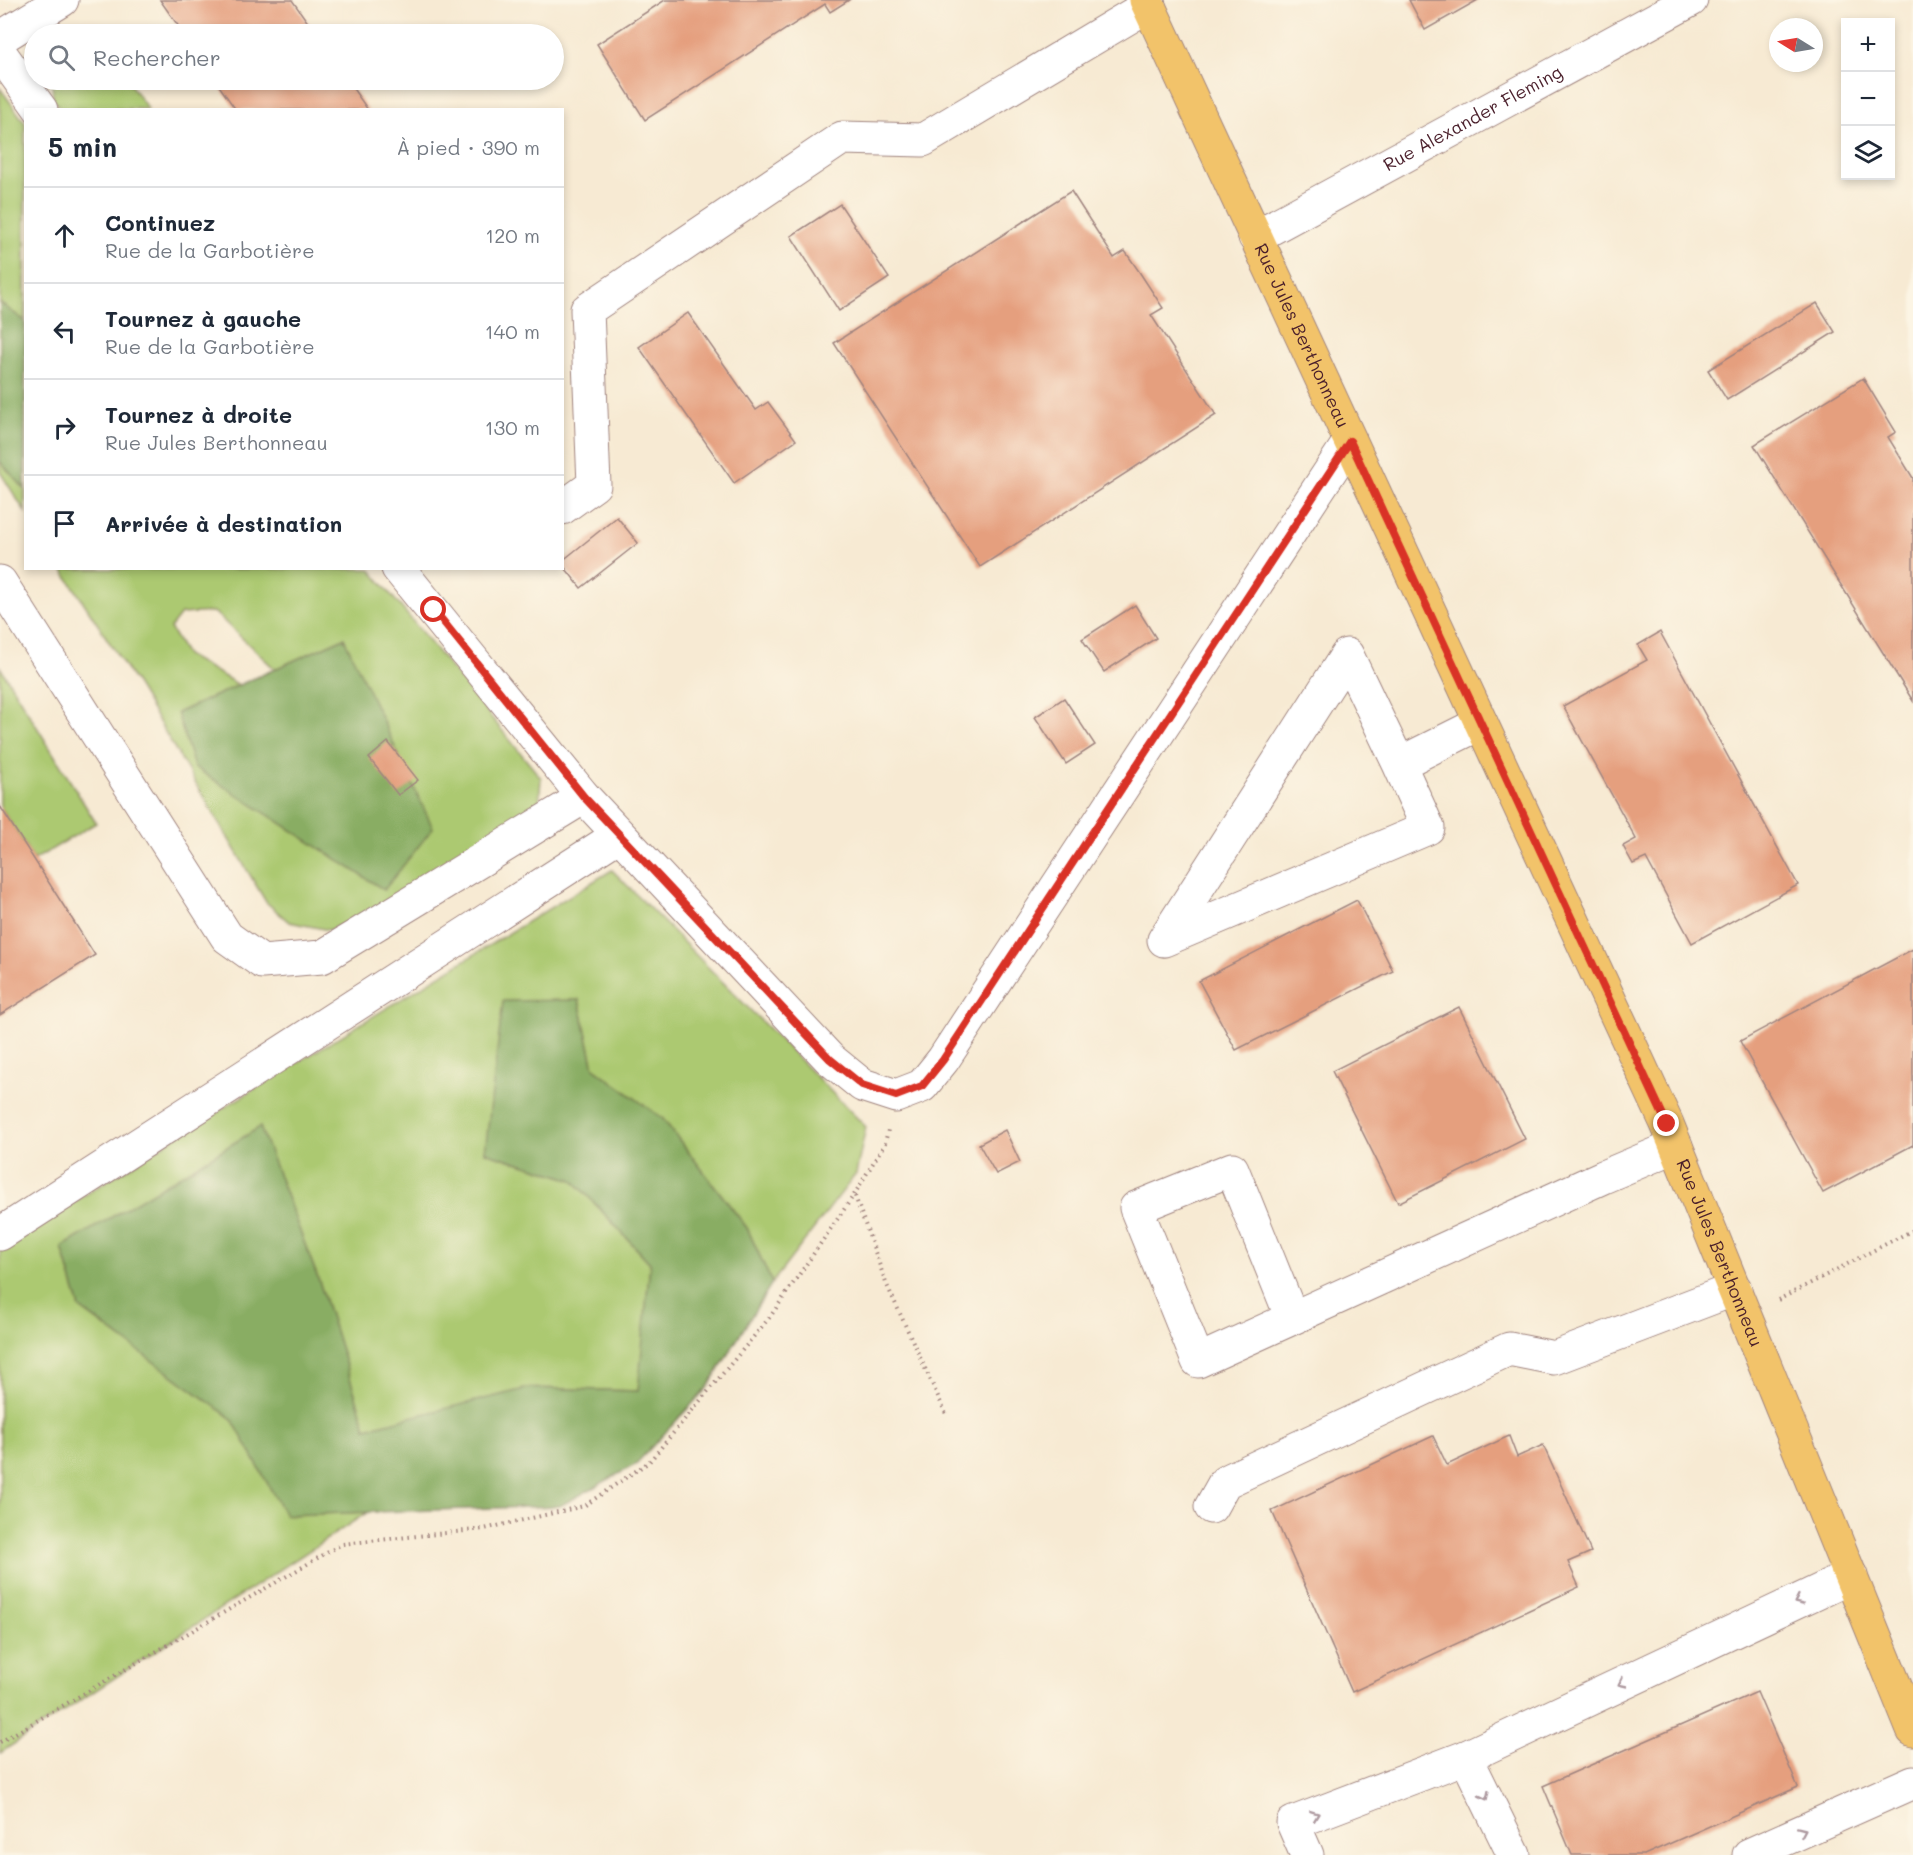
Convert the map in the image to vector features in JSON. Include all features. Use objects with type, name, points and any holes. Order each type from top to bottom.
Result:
[{"type":"main road","name":"Rue Jules Berthonneau","points":[[1148,3],[1676,1146],[1913,1730]]},
{"type":"street","points":[[0,38],[62,0]]},
{"type":"street","name":"Rue Alexander Fleming","points":[[1255,237],[1691,0]]},
{"type":"street","points":[[564,507],[594,485],[587,310],[842,138],[923,140],[1148,3]]},
{"type":"street","points":[[0,53],[24,86]]},
{"type":"street","points":[[27,90],[40,108]]},
{"type":"street","points":[[400,570],[584,797],[830,1059],[862,1085],[896,1096],[922,1086],[943,1060],[1350,441]]},
{"type":"street","points":[[0,582],[227,937],[262,962],[322,957],[584,797]]},
{"type":"street","points":[[1347,655],[1399,764],[1428,828],[1164,940],[1347,655]]},
{"type":"street","points":[[1399,764],[1481,723]]},
{"type":"street","points":[[0,1234],[619,835]]},
{"type":"street","points":[[1292,1318],[1232,1169],[1136,1208],[1198,1361],[1676,1146]]},
{"type":"street","points":[[1211,1507],[1225,1482],[1509,1349],[1554,1358],[1741,1303]]},
{"type":"street","points":[[1308,1855],[1293,1823],[1466,1757],[1851,1576]]},
{"type":"street","points":[[1466,1757],[1514,1855]]},
{"type":"street","points":[[1749,1855],[1913,1782]]},
{"type":"path","points":[[0,1742],[342,1544],[484,1529],[584,1506],[649,1462],[770,1317],[854,1195],[885,1143],[896,1096]]},
{"type":"path","points":[[854,1195],[886,1283],[946,1414]]},
{"type":"path","points":[[1741,1303],[1913,1230]]},
{"type":"green space","points":[[0,88],[24,122],[24,320],[0,303]]},
{"type":"green space","points":[[53,90],[134,90],[147,108],[60,108],[53,99]]},
{"type":"green space","points":[[0,303],[24,320],[24,488],[0,462]]},
{"type":"green space","points":[[0,462],[24,488],[24,510],[0,472]]},
{"type":"green space","points":[[63,570],[371,570],[541,778],[539,805],[369,914],[329,930],[289,922],[266,902],[140,690]],"holes":[[[214,612],[275,669],[177,713],[239,685],[186,655],[170,628],[181,614]]]},
{"type":"green space","points":[[344,638],[433,828],[384,890],[194,767],[177,713]]},
{"type":"green space","points":[[0,667],[96,823],[34,860],[0,806]]},
{"type":"green space","points":[[612,870],[866,1127],[856,1174],[772,1283],[747,1228],[663,1119],[594,1068],[579,1000],[485,1152],[573,1180],[650,1263],[639,1391],[529,1388],[366,1429],[319,1281],[260,1127],[62,1247],[80,1308],[232,1419],[285,1515],[368,1512],[0,1753],[0,1249],[176,1137]]},
{"type":"green space","points":[[579,1000],[594,1068],[663,1119],[747,1228],[772,1283],[708,1387],[635,1465],[560,1506],[285,1515],[232,1419],[80,1308],[62,1247],[260,1127],[319,1281],[366,1428],[529,1388],[638,1391],[650,1263],[573,1180],[485,1152],[503,1001]]},
{"type":"building","points":[[160,0],[292,0],[309,24],[177,24]]},
{"type":"building","points":[[665,0],[849,0],[830,12],[825,4],[645,120],[597,44]]},
{"type":"building","points":[[1409,0],[1478,0],[1425,30]]},
{"type":"building","points":[[222,90],[354,90],[367,108],[235,108]]},
{"type":"building","points":[[1071,191],[1114,258],[1125,251],[1163,308],[1151,315],[1216,415],[980,567],[834,343]]},
{"type":"building","points":[[840,204],[889,278],[839,311],[791,236]]},
{"type":"building","points":[[1817,303],[1835,332],[1727,400],[1708,370]]},
{"type":"building","points":[[688,313],[756,410],[768,402],[796,440],[734,483],[639,347]]},
{"type":"building","points":[[1863,378],[1896,432],[1888,437],[1913,478],[1913,701],[1754,445]]},
{"type":"building","points":[[617,517],[638,543],[581,588],[564,567],[564,559]]},
{"type":"building","points":[[1135,605],[1156,638],[1104,672],[1082,639]]},
{"type":"building","points":[[1660,632],[1798,885],[1692,943],[1646,858],[1633,864],[1623,846],[1636,839],[1563,706],[1647,660],[1638,645]]},
{"type":"building","points":[[1064,698],[1095,745],[1066,764],[1035,717]]},
{"type":"building","points":[[388,742],[418,780],[398,795],[369,758]]},
{"type":"building","points":[[0,806],[95,955],[0,1015]]},
{"type":"building","points":[[1357,900],[1393,971],[1236,1050],[1199,981]]},
{"type":"building","points":[[1913,949],[1913,1145],[1823,1193],[1740,1041]]},
{"type":"building","points":[[1459,1007],[1525,1139],[1398,1203],[1332,1071]]},
{"type":"building","points":[[1005,1130],[1020,1162],[996,1174],[979,1144]]},
{"type":"building","points":[[1433,1436],[1447,1465],[1509,1436],[1517,1457],[1543,1445],[1591,1552],[1568,1562],[1579,1587],[1352,1692],[1272,1511]]},
{"type":"building","points":[[1757,1692],[1798,1787],[1644,1855],[1572,1855],[1543,1786]]},
{"type":"route","points":[[434,610],[584,797],[830,1059],[862,1085],[896,1096],[922,1086],[943,1060],[1350,441],[1667,1124]]}]
